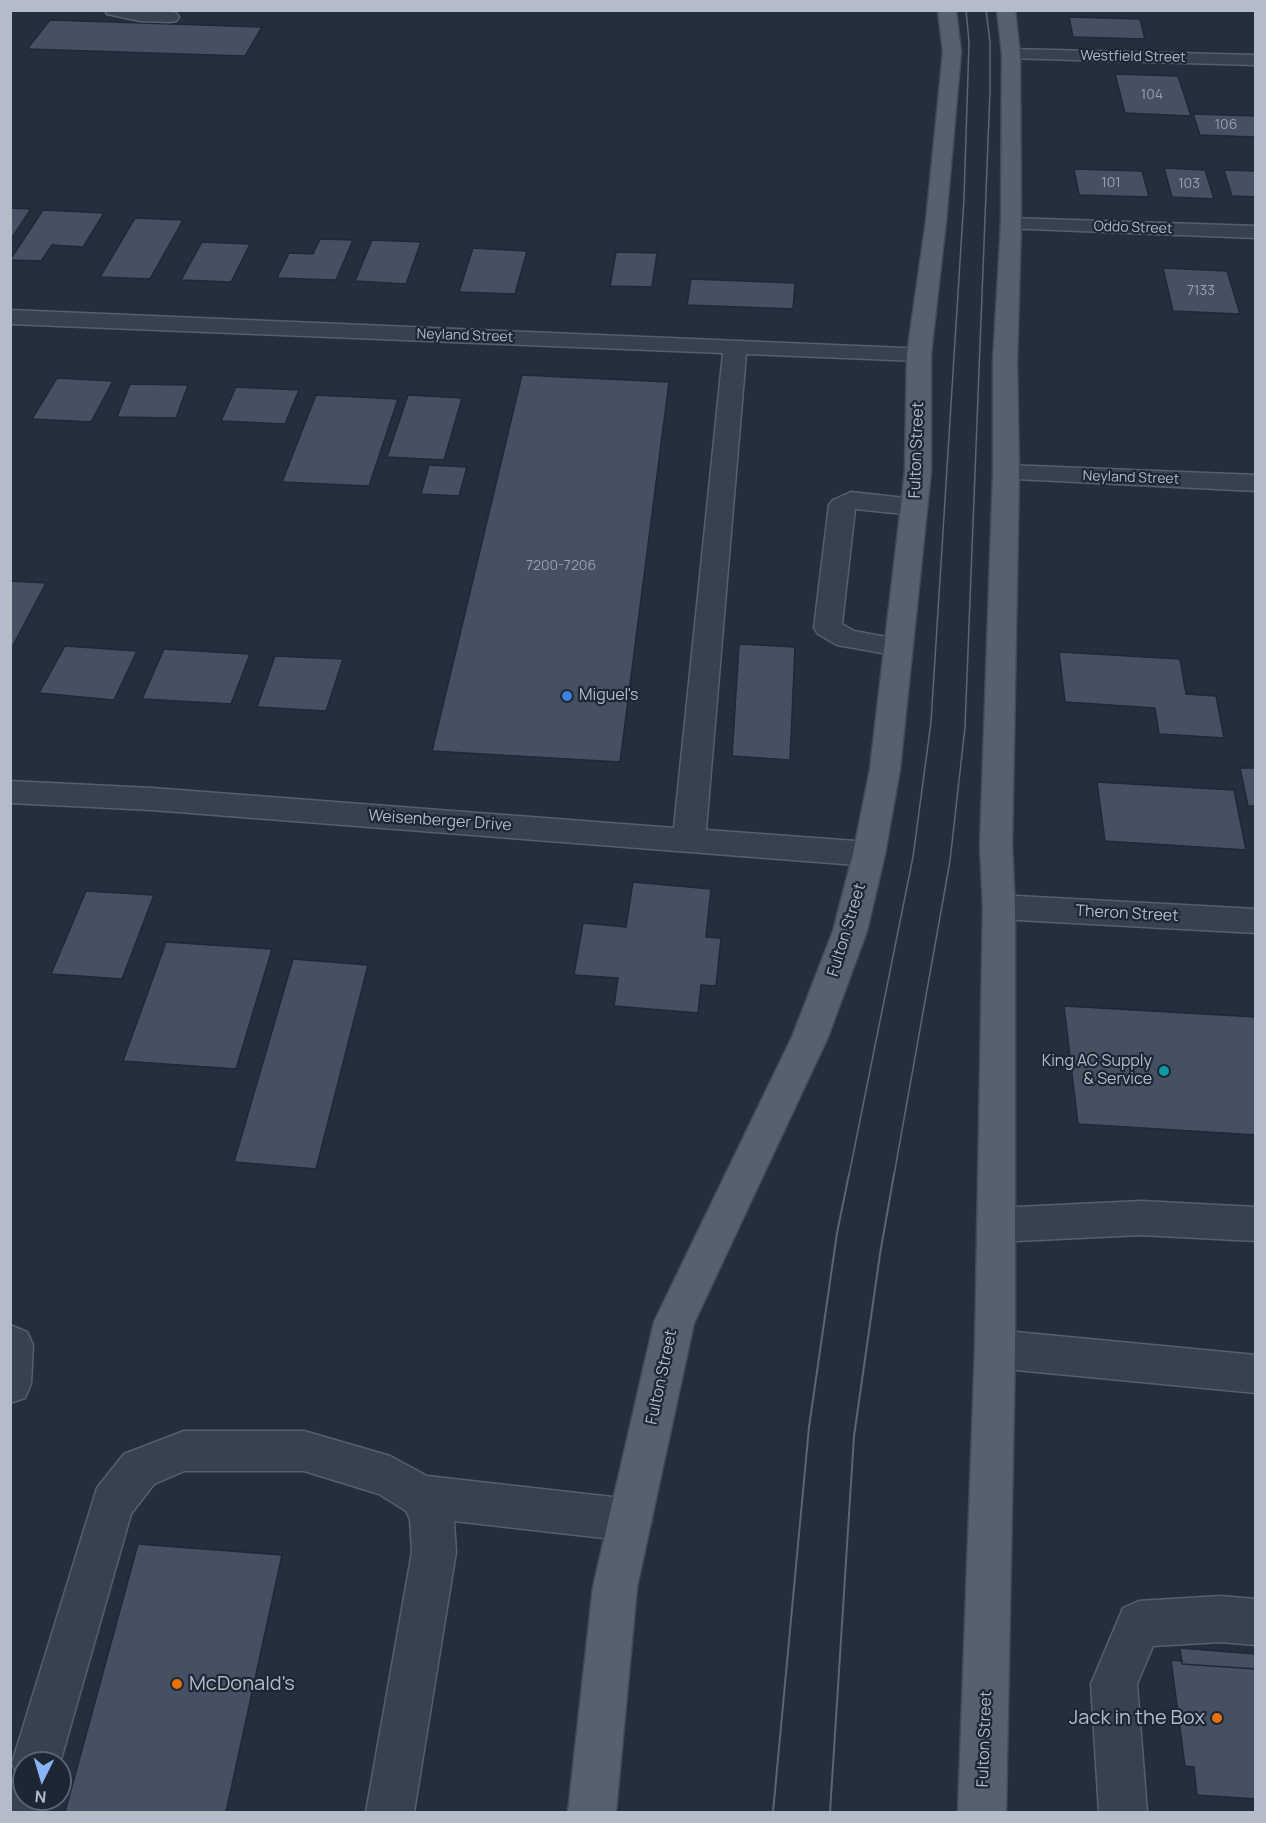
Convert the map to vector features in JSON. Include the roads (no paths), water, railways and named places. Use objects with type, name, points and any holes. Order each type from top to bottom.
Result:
[{"type":"main road","name":"Fulton Street","points":[[592,1812],[615,1587],[674,1322],[810,1038],[850,930],[869,854],[885,769],[918,471],[919,354],[936,221],[952,52],[947,10]]},
{"type":"main road","name":"Fulton Street","points":[[982,1812],[995,1349],[999,907],[996,846],[1006,473],[1005,362],[1011,224],[1011,54],[1006,10]]},
{"type":"street","points":[[112,10],[140,16],[170,17]]},
{"type":"street","name":"Westfield Street","points":[[1011,54],[1256,60]]},
{"type":"street","name":"Oddo Street","points":[[1011,224],[1256,232]]},
{"type":"street","name":"Neyland Street","points":[[10,317],[919,354]]},
{"type":"street","points":[[689,840],[735,347]]},
{"type":"street","name":"Neyland Street","points":[[1006,473],[1256,483]]},
{"type":"street","points":[[899,646],[847,639],[828,628],[842,505],[851,500],[914,507]]},
{"type":"street","name":"Weisenberger Drive","points":[[10,792],[153,799],[869,854]]},
{"type":"street","name":"Theron Street","points":[[999,907],[1256,921]]},
{"type":"street","points":[[996,1225],[1141,1218],[1256,1224]]},
{"type":"street","points":[[10,1343],[13,1345],[10,1384]]},
{"type":"street","points":[[995,1349],[1256,1374]]},
{"type":"street","points":[[40,1751],[112,1503],[139,1469],[184,1451],[304,1451],[390,1477],[420,1496],[432,1514],[435,1552],[390,1812]]},
{"type":"street","points":[[420,1496],[630,1520]]},
{"type":"street","points":[[1123,1812],[1114,1684],[1139,1624],[1220,1619],[1256,1622]]},
{"type":"tram line","points":[[849,1175],[913,857],[931,722],[964,198],[969,42],[966,10]]},
{"type":"tram line","points":[[894,1175],[950,861],[965,727],[990,91],[990,42],[986,10]]},
{"type":"tram line","points":[[773,1812],[809,1427],[837,1233],[849,1174]]},
{"type":"tram line","points":[[830,1812],[854,1436],[894,1174]]},
{"type":"place","name":"Miguel's","points":[[567,696]]},
{"type":"place","name":"King AC Supply & Service","points":[[1164,1071]]},
{"type":"place","name":"McDonald's","points":[[177,1684]]},
{"type":"place","name":"Jack in the Box","points":[[1217,1718]]}]
